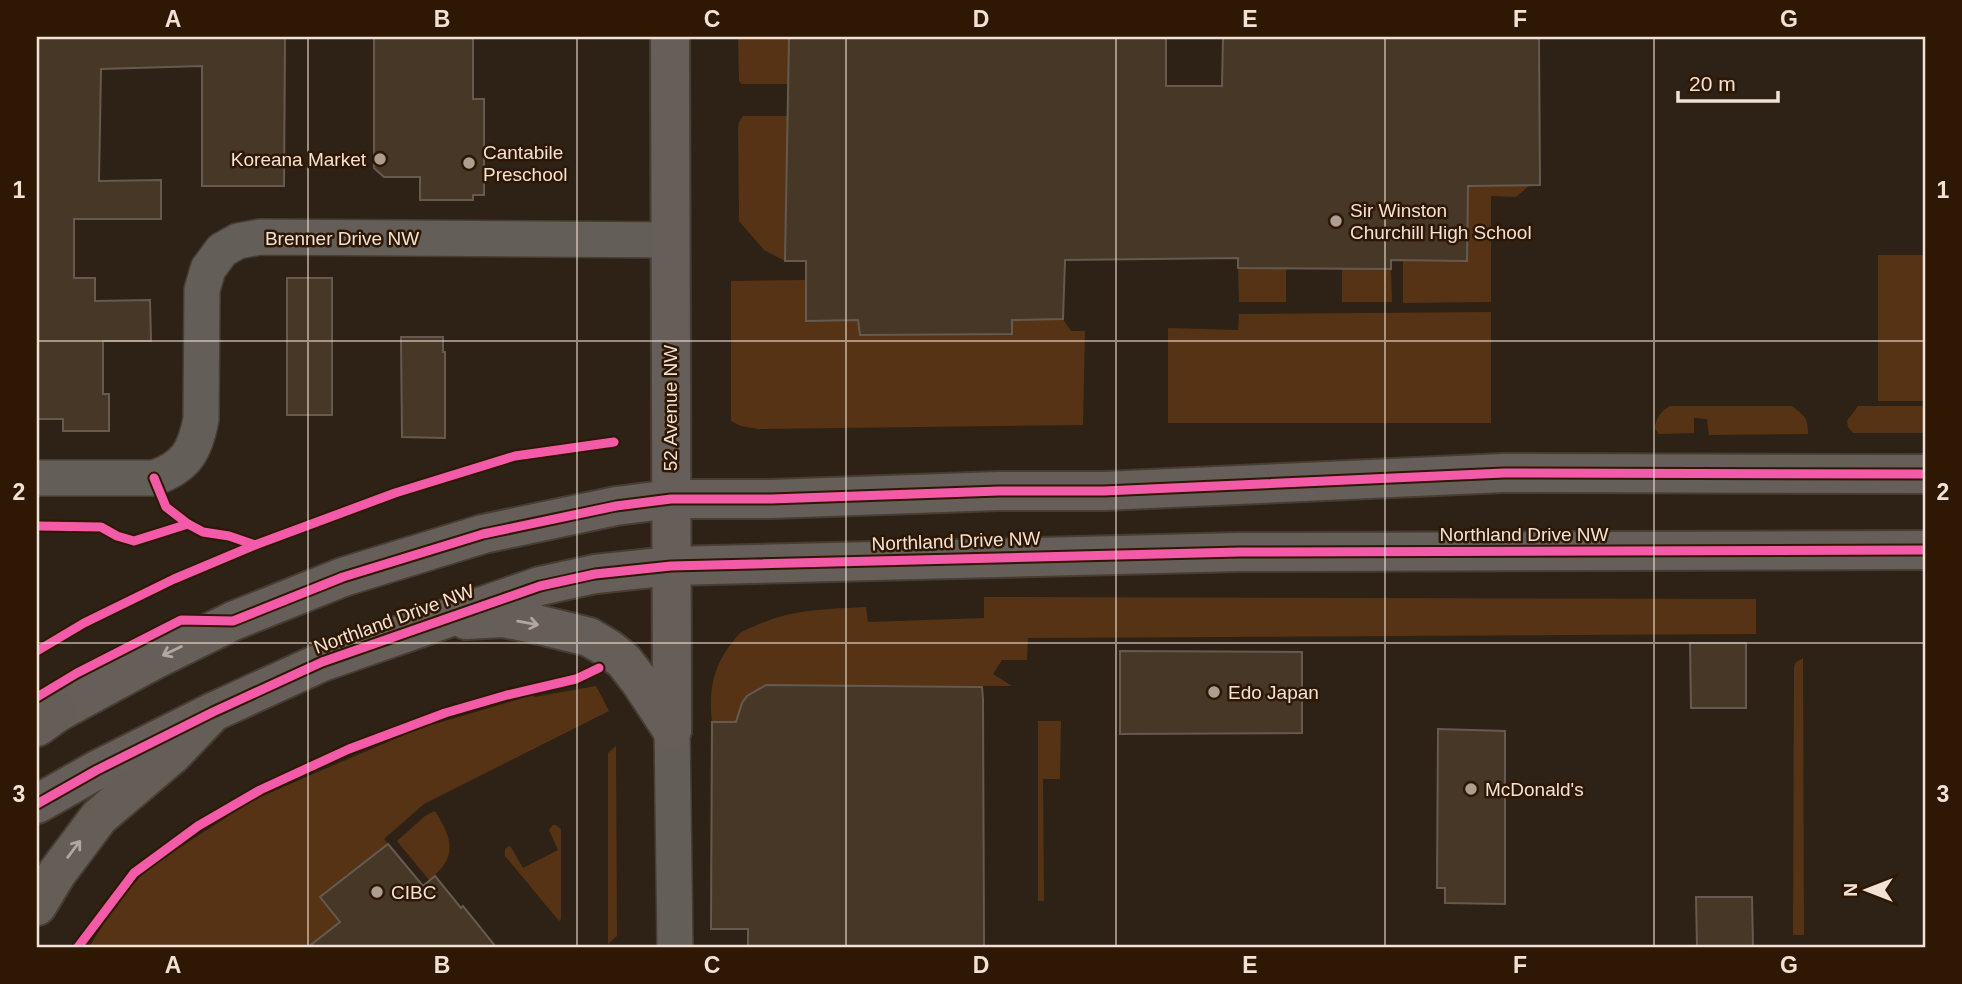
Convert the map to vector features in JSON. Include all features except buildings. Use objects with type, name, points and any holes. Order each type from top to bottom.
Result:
[{"type":"main road","points":[[37,906],[57,873],[99,817],[173,754],[213,712]]},
{"type":"street","name":"52 Avenue NW","points":[[670,37],[675,947]]},
{"type":"street","name":"Brenner Drive NW","points":[[37,478],[154,478],[170,472],[182,463],[192,450],[201,419],[202,290],[208,269],[222,250],[238,241],[260,237],[670,240]]},
{"type":"street","points":[[44,721],[154,660],[233,621],[343,577],[483,534],[616,506],[671,499],[1104,491],[1504,473],[1925,474]]},
{"type":"street","name":"Northland Drive NW","points":[[37,804],[97,769],[321,662],[540,586],[595,575],[671,566],[1227,553],[1925,550]]},
{"type":"street","points":[[436,622],[503,618],[589,637],[624,662],[672,730]]},
{"type":"shaded area","points":[[738,37],[789,37],[789,84],[742,84],[739,81]]},
{"type":"shaded area","points":[[743,116],[789,116],[785,261],[764,250],[739,221],[738,127]]},
{"type":"shaded area","points":[[1530,185],[1516,197],[1491,196],[1491,302],[1403,303],[1403,261],[1467,261],[1468,186]]},
{"type":"shaded area","points":[[1878,255],[1925,255],[1925,401],[1878,401]]},
{"type":"shaded area","points":[[1238,268],[1286,268],[1286,302],[1239,302]]},
{"type":"shaded area","points":[[1342,268],[1391,269],[1392,302],[1342,302]]},
{"type":"shaded area","points":[[806,280],[806,321],[858,320],[860,335],[1012,334],[1012,320],[1063,319],[1071,331],[1085,331],[1083,425],[758,429],[731,421],[731,281]]},
{"type":"shaded area","points":[[1491,312],[1491,423],[1168,423],[1168,328],[1238,330],[1239,314]]},
{"type":"shaded area","points":[[1670,406],[1792,406],[1805,418],[1808,434],[1709,435],[1707,419],[1694,418],[1694,433],[1659,434],[1655,429],[1656,422],[1661,413]]},
{"type":"shaded area","points":[[1858,406],[1925,406],[1925,433],[1853,433],[1847,421]]},
{"type":"shaded area","points":[[984,597],[1756,599],[1756,634],[1028,638],[1027,660],[1002,660],[993,674],[1012,686],[766,685],[747,696],[738,722],[712,722],[711,696],[716,671],[724,654],[745,630],[782,616],[824,609],[866,607],[868,622],[984,618]]},
{"type":"shaded area","points":[[1803,658],[1804,935],[1793,935],[1794,668],[1795,663]]},
{"type":"shaded area","points":[[596,686],[609,711],[424,804],[384,839],[388,844],[320,897],[340,922],[308,947],[89,947],[119,900],[148,868],[255,799],[418,729],[533,695],[534,697]]},
{"type":"shaded area","points":[[1038,721],[1061,721],[1060,779],[1043,779],[1044,901],[1038,901]]},
{"type":"shaded area","points":[[616,746],[617,936],[608,944],[608,753]]},
{"type":"shaded area","points":[[435,811],[446,831],[450,848],[445,864],[429,880],[397,841],[425,816]]},
{"type":"shaded area","points":[[553,825],[561,829],[559,921],[505,856],[505,849],[511,847],[523,868],[558,850],[549,830]]},
{"type":"cycle path","points":[[37,651],[84,623],[174,579],[255,545],[395,493],[515,456],[614,442]]},
{"type":"cycle path","points":[[37,697],[77,673],[181,620],[233,621],[343,577],[483,534],[616,506],[671,499],[1104,491],[1504,473],[1925,474]]},
{"type":"cycle path","points":[[154,478],[166,507],[188,524],[203,532],[229,536],[255,545]]},
{"type":"cycle path","points":[[37,526],[101,527],[134,541],[188,524]]},
{"type":"cycle path","points":[[37,804],[97,770],[213,712],[322,662],[540,586],[595,574],[671,566],[1240,552],[1925,550]]},
{"type":"cycle path","points":[[78,947],[134,873],[198,826],[260,790],[349,749],[445,713],[576,679],[599,668]]},
{"type":"place","name":"Koreana Market","points":[[380,159]]},
{"type":"place","name":"Cantabile Preschool","points":[[469,163]]},
{"type":"place","name":"Sir Winston Churchill High School","points":[[1336,221]]},
{"type":"place","name":"Edo Japan","points":[[1214,692]]},
{"type":"place","name":"McDonald's","points":[[1471,789]]},
{"type":"place","name":"CIBC","points":[[377,892]]}]
